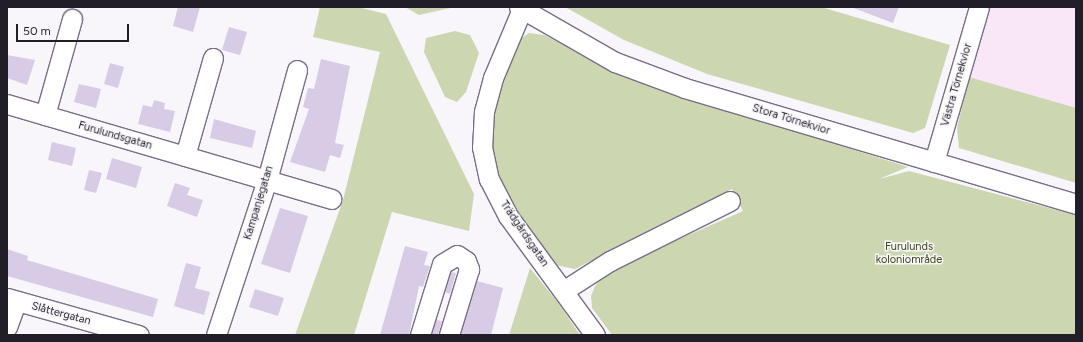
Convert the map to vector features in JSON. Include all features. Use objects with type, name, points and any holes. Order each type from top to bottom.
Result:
[{"type":"street","name":"Västra Törnekvior","points":[[934,162],[979,7]]},
{"type":"street","name":"Stora Törnekvior","points":[[521,8],[615,62],[671,83],[1076,204]]},
{"type":"street","name":"Trädgårdsgatan","points":[[521,8],[493,78],[484,111],[482,147],[489,180],[508,216],[594,335]]},
{"type":"street","points":[[45,115],[72,18]]},
{"type":"street","points":[[185,156],[213,58]]},
{"type":"street","name":"Kampanjegatan","points":[[216,335],[267,180],[297,70]]},
{"type":"street","name":"Furulundsgatan","points":[[7,104],[331,199]]},
{"type":"street","points":[[563,291],[610,261],[730,201]]},
{"type":"street","points":[[420,335],[442,264],[457,255],[466,261],[469,269],[449,335]]},
{"type":"street","points":[[7,327],[12,300]]},
{"type":"street","name":"Slåttergatan","points":[[12,300],[139,335]]},
{"type":"shaded area","points":[[989,7],[1076,7],[1076,108],[969,77]]},
{"type":"green space","points":[[320,7],[358,7],[386,14],[474,194],[469,231],[392,212],[354,335],[295,335],[343,200],[380,52],[313,37]]},
{"type":"green space","points":[[405,7],[455,7],[419,15]]},
{"type":"green space","points":[[565,7],[821,7],[950,45],[925,128],[913,133],[707,74],[624,40]]},
{"type":"green space","points":[[455,31],[470,35],[479,53],[466,92],[457,102],[445,97],[424,52],[426,38]]},
{"type":"green space","name":"Furulunds koloniområde","points":[[529,33],[544,35],[628,78],[908,167],[879,179],[909,171],[1076,215],[1076,335],[612,335],[592,308],[591,296],[595,286],[609,270],[743,211],[732,189],[575,269],[555,265],[497,184],[490,141],[496,96],[519,40]]},
{"type":"green space","points":[[969,77],[1076,108],[1076,183],[959,148],[957,128]]},
{"type":"green space","points":[[530,268],[559,304],[580,335],[509,335]]},
{"type":"building","points":[[178,7],[200,7],[193,32],[173,26]]},
{"type":"building","points":[[851,7],[899,7],[893,23]]},
{"type":"building","points":[[229,27],[247,32],[240,55],[222,50]]},
{"type":"building","points":[[7,55],[35,60],[27,85],[7,78]]},
{"type":"building","points":[[321,59],[350,66],[335,143],[344,145],[340,158],[330,155],[325,172],[290,162],[309,109],[303,107],[308,88],[314,89]]},
{"type":"building","points":[[110,63],[124,67],[118,88],[104,84]]},
{"type":"building","points":[[79,84],[101,89],[96,108],[74,102]]},
{"type":"building","points":[[154,100],[165,103],[164,109],[175,111],[170,132],[138,124],[143,105],[152,107]]},
{"type":"building","points":[[214,119],[256,131],[252,148],[210,138]]},
{"type":"building","points":[[52,142],[76,148],[72,166],[48,160]]},
{"type":"building","points":[[112,158],[142,167],[136,188],[106,179]]},
{"type":"building","points":[[89,170],[102,173],[96,193],[84,190]]},
{"type":"building","points":[[175,183],[190,188],[187,195],[203,200],[197,217],[167,206]]},
{"type":"building","points":[[280,208],[308,216],[290,273],[261,264]]},
{"type":"building","points":[[405,246],[428,252],[424,265],[430,266],[423,287],[419,286],[409,335],[380,335]]},
{"type":"building","points":[[7,249],[28,256],[27,260],[158,299],[153,317],[7,276]]},
{"type":"building","points":[[186,263],[201,267],[195,288],[210,292],[204,315],[174,306]]},
{"type":"building","points":[[451,272],[456,273],[450,294],[445,292]]},
{"type":"building","points":[[477,281],[503,288],[491,335],[460,335]]},
{"type":"building","points":[[255,289],[284,298],[278,316],[249,307]]},
{"type":"building","points":[[436,320],[442,321],[438,335],[432,335]]}]
